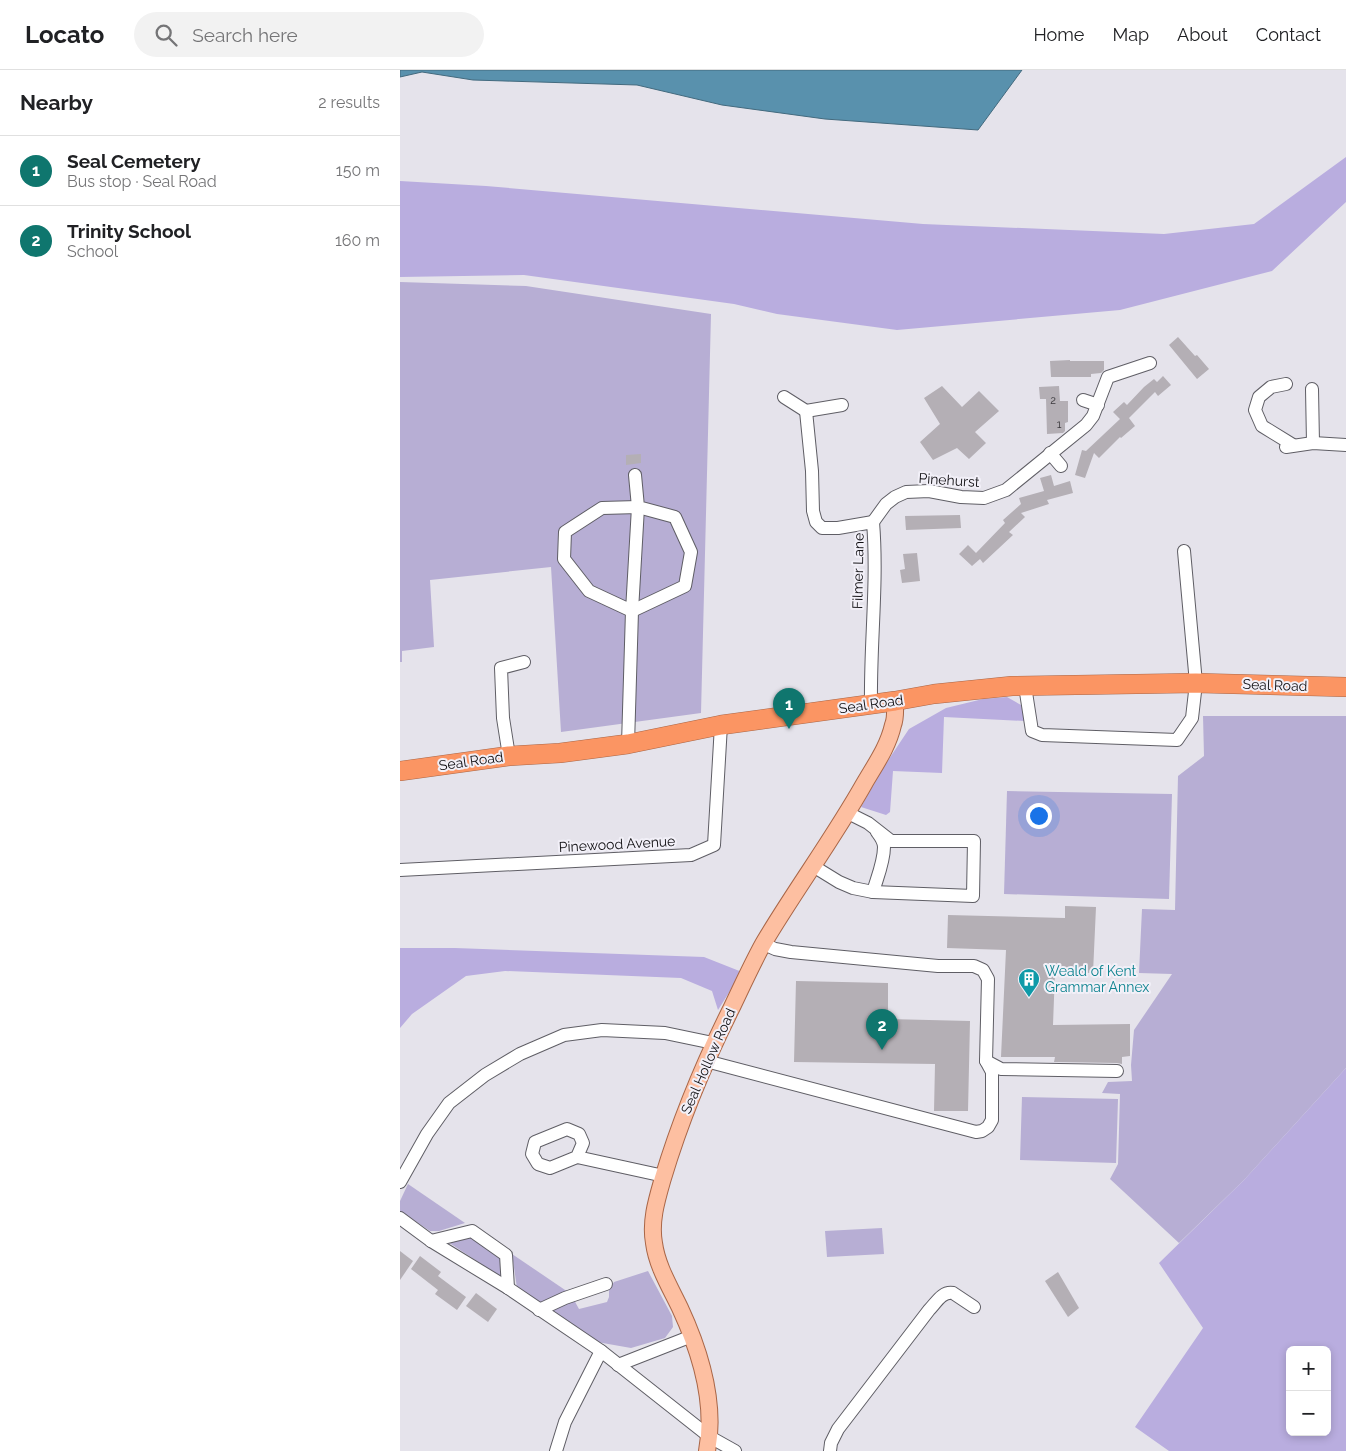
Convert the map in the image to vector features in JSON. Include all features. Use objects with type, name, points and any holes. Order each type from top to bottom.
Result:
[{"type":"highway","name":"Seal Road","points":[[400,771],[509,756],[560,754],[628,744],[721,725],[934,694],[1025,686],[1196,683],[1346,687]]},
{"type":"main road","name":"Seal Hollow Road","points":[[709,1444],[706,1387],[692,1336],[660,1264],[653,1233],[655,1210],[682,1120],[714,1044],[764,944],[848,813],[888,743],[894,723],[895,701]]},
{"type":"street","name":"Pinehurst","points":[[873,522],[886,504],[906,492],[929,491],[961,497],[984,498],[1006,490],[1086,425],[1093,416],[1108,377],[1150,363]]},
{"type":"street","points":[[1286,384],[1271,387],[1259,397],[1255,410],[1262,426],[1288,447],[1314,443],[1346,445]]},
{"type":"street","points":[[1312,389],[1314,443]]},
{"type":"street","points":[[784,397],[806,410],[842,405]]},
{"type":"street","points":[[1083,400],[1098,405]]},
{"type":"street","name":"Filmer Lane","points":[[806,410],[812,471],[813,511],[816,522],[822,528],[838,528],[873,522],[876,554],[870,704]]},
{"type":"street","points":[[1050,453],[1061,466]]},
{"type":"street","points":[[628,744],[632,611],[638,507],[635,476]]},
{"type":"street","points":[[638,507],[675,517],[691,552],[685,586],[632,611],[589,591],[564,559],[565,532],[602,508],[638,507]]},
{"type":"street","points":[[1025,686],[1032,731],[1042,735],[1177,740],[1192,718],[1196,683],[1184,551]]},
{"type":"street","points":[[509,756],[504,718],[501,668],[524,662]]},
{"type":"street","name":"Pinewood Avenue","points":[[400,870],[691,855],[714,845],[721,725]]},
{"type":"street","points":[[813,866],[839,882],[853,888],[873,892],[973,896],[974,841],[891,841],[868,823],[848,813]]},
{"type":"street","points":[[873,892],[884,846],[876,830]]},
{"type":"street","points":[[706,1061],[976,1132],[988,1127],[992,1120],[992,1072],[986,1061],[988,979],[983,970],[974,966],[938,966],[791,952],[775,949],[764,944]]},
{"type":"street","points":[[400,1182],[427,1134],[449,1103],[485,1075],[520,1054],[564,1036],[602,1030],[665,1033],[714,1044]]},
{"type":"street","points":[[986,1061],[1002,1069],[1117,1072]]},
{"type":"street","points":[[577,1157],[664,1176]]},
{"type":"street","points":[[400,1218],[431,1241],[508,1288],[601,1351],[709,1444],[735,1451]]},
{"type":"street","points":[[431,1241],[472,1231],[506,1255],[508,1288]]},
{"type":"street","points":[[539,1310],[565,1298],[606,1284]]},
{"type":"street","points":[[830,1451],[831,1443],[838,1429],[929,1310],[942,1296],[946,1293],[953,1293],[974,1307]]},
{"type":"street","points":[[618,1365],[692,1336]]},
{"type":"street","points":[[556,1451],[565,1422],[601,1351]]},
{"type":"shaded area","points":[[1346,157],[1346,202],[1272,271],[1120,310],[897,330],[777,314],[734,304],[524,275],[400,277],[400,181],[486,186],[923,224],[1164,234],[1254,224]]},
{"type":"shaded area","points":[[400,282],[526,286],[711,314],[701,713],[561,732],[551,567],[430,580],[434,647],[402,651],[402,662],[400,662]]},
{"type":"shaded area","points":[[1007,697],[1021,705],[1025,721],[944,717],[942,773],[893,771],[890,812],[886,815],[861,807],[883,768],[909,729],[946,708],[983,699]]},
{"type":"shaded area","points":[[1203,716],[1346,716],[1346,1068],[1244,1180],[1179,1243],[1110,1179],[1118,1164],[1120,1094],[1102,1093],[1108,1082],[1132,1081],[1131,1065],[1134,1030],[1172,974],[1139,973],[1142,909],[1175,910],[1178,776],[1204,756]]},
{"type":"shaded area","points":[[1007,791],[1172,794],[1169,899],[1004,894]]},
{"type":"shaded area","points":[[400,948],[455,948],[704,957],[742,972],[718,1010],[712,991],[681,978],[505,971],[466,976],[412,1014],[400,1028]]},
{"type":"shaded area","points":[[1346,1068],[1346,1451],[1169,1451],[1135,1427],[1203,1328],[1159,1263],[1244,1180]]},
{"type":"shaded area","points":[[1022,1097],[1118,1099],[1116,1163],[1020,1160]]},
{"type":"shaded area","points":[[408,1184],[465,1223],[439,1231],[430,1231],[400,1211],[400,1201]]},
{"type":"shaded area","points":[[882,1228],[884,1254],[827,1257],[825,1231]]},
{"type":"shaded area","points":[[468,1235],[502,1257],[501,1277],[448,1242]]},
{"type":"shaded area","points":[[512,1254],[571,1294],[541,1305],[517,1288]]},
{"type":"shaded area","points":[[648,1271],[672,1316],[673,1327],[665,1338],[631,1348],[597,1342],[549,1310],[574,1300],[579,1309],[607,1302],[609,1290],[614,1282]]},
{"type":"water","points":[[400,70],[1022,70],[978,130],[825,119],[722,105],[637,85],[473,80],[422,72],[400,77]]},
{"type":"building","points":[[1178,337],[1209,369],[1197,379],[1169,345]]},
{"type":"building","points":[[1050,361],[1104,361],[1104,370],[1101,373],[1091,374],[1091,377],[1051,377]]},
{"type":"building","points":[[1163,376],[1171,385],[1158,396],[1155,392],[1129,418],[1135,426],[1120,437],[1099,458],[1094,453],[1085,478],[1075,475],[1082,450],[1086,451],[1120,419],[1113,412],[1124,402],[1127,405],[1154,379],[1157,382]]},
{"type":"building","points":[[942,386],[962,407],[979,391],[999,411],[975,432],[986,443],[969,459],[957,448],[933,460],[920,442],[940,424],[924,398]]},
{"type":"building","points":[[1059,386],[1060,401],[1068,401],[1068,422],[1065,423],[1065,431],[1063,433],[1047,434],[1046,399],[1040,399],[1039,387]]},
{"type":"building","points":[[641,454],[641,463],[626,465],[626,455]]},
{"type":"building","points":[[1051,475],[1054,486],[1070,481],[1073,493],[1047,500],[1049,504],[1021,513],[1025,517],[1009,532],[1013,535],[983,563],[980,559],[972,566],[959,554],[968,545],[976,553],[1005,523],[1003,520],[1021,504],[1019,498],[1044,491],[1040,478]]},
{"type":"building","points":[[960,515],[961,528],[906,530],[905,516]]},
{"type":"building","points":[[917,553],[920,581],[902,583],[900,570],[905,569],[903,554]]},
{"type":"building","name":"Weald of Kent Grammar Annex","points":[[1065,906],[1096,907],[1093,973],[1055,972],[1053,1025],[1130,1024],[1130,1056],[1122,1057],[1122,1064],[1054,1062],[1055,1057],[1001,1057],[1006,950],[947,948],[948,915],[1065,918]]},
{"type":"building","points":[[796,981],[888,983],[888,1019],[970,1021],[968,1111],[934,1111],[935,1064],[794,1062]]},
{"type":"building","points":[[400,1251],[413,1261],[400,1280]]},
{"type":"building","points":[[420,1256],[441,1272],[438,1276],[466,1297],[457,1310],[435,1294],[438,1290],[411,1269]]},
{"type":"building","points":[[1058,1272],[1079,1308],[1068,1317],[1045,1281]]},
{"type":"building","points":[[476,1293],[497,1309],[488,1322],[466,1306]]},
{"type":"place","name":"Seal Cemetery","points":[[789,729]]},
{"type":"place","name":"Weald of Kent Grammar Annex","points":[[1029,998]]},
{"type":"place","name":"Trinity School","points":[[882,1050]]}]
